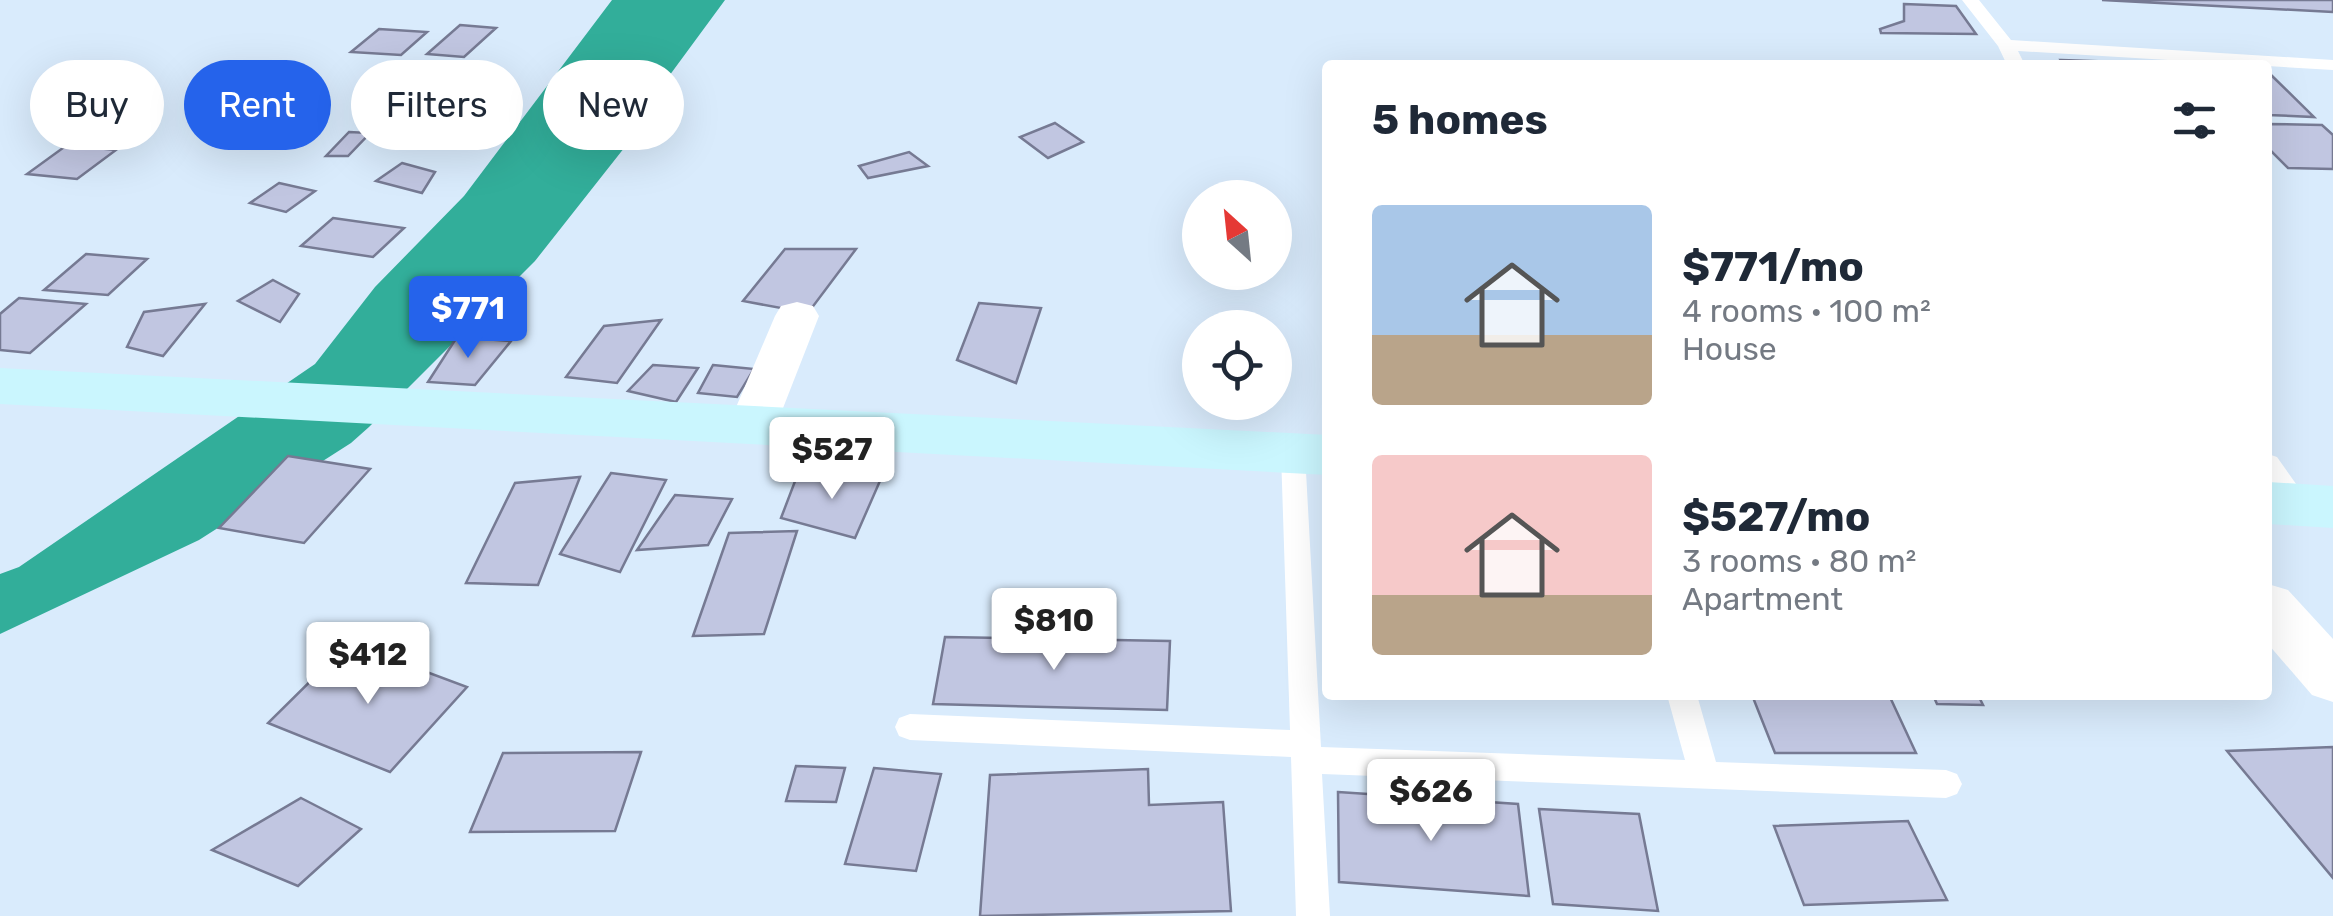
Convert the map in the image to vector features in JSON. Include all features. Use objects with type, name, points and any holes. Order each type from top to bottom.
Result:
[{"type":"main road","points":[[0,386],[1310,454]]},
{"type":"street","points":[[752,426],[797,316]]},
{"type":"street","points":[[2272,610],[2333,678]]},
{"type":"lane","points":[[1970,0],[2014,60]]},
{"type":"lane","points":[[2006,45],[2238,60]]},
{"type":"lane","points":[[2272,62],[2331,66]]},
{"type":"lane","points":[[1310,454],[1305,752],[1313,916]]},
{"type":"lane","points":[[1683,700],[1704,773]]},
{"type":"lane","points":[[910,727],[1305,752],[1946,784]]},
{"type":"shaded area","points":[[612,0],[725,0],[681,60],[567,60]]},
{"type":"shaded area","points":[[543,91],[543,150],[623,150],[535,261],[369,427],[351,443],[199,540],[0,634],[0,574],[19,567],[315,364],[375,287],[464,196],[499,150],[523,150],[523,118]]},
{"type":"building","points":[[2102,0],[2333,0],[2333,12]]},
{"type":"building","points":[[1904,4],[1956,6],[1976,34],[1881,33],[1880,29],[1904,21]]},
{"type":"building","points":[[460,25],[496,28],[464,57],[427,54]]},
{"type":"building","points":[[379,29],[427,32],[401,55],[351,52]]},
{"type":"building","points":[[2272,76],[2314,117],[2272,115]]},
{"type":"building","points":[[1055,123],[1083,142],[1048,158],[1020,137]]},
{"type":"building","points":[[2272,124],[2322,125],[2333,135],[2333,169],[2288,168],[2272,152]]},
{"type":"building","points":[[351,132],[354,150],[348,156],[326,156]]},
{"type":"building","points":[[60,150],[116,150],[77,179],[27,174]]},
{"type":"building","points":[[909,152],[928,166],[868,178],[859,166]]},
{"type":"building","points":[[402,163],[435,172],[422,193],[376,181]]},
{"type":"building","points":[[279,183],[315,191],[286,212],[250,203]]},
{"type":"building","points":[[333,218],[404,228],[373,257],[301,246]]},
{"type":"building","points":[[785,249],[856,249],[808,313],[743,301]]},
{"type":"building","points":[[86,254],[147,259],[108,295],[44,290]]},
{"type":"building","points":[[273,280],[299,294],[280,322],[238,301]]},
{"type":"building","points":[[19,298],[86,304],[30,353],[0,350],[0,314]]},
{"type":"building","points":[[979,303],[1041,308],[1016,383],[957,360]]},
{"type":"building","points":[[205,304],[163,356],[127,347],[144,312]]},
{"type":"building","points":[[661,320],[617,383],[566,377],[604,326]]},
{"type":"building","points":[[457,337],[511,341],[475,385],[428,382]]},
{"type":"building","points":[[653,365],[698,368],[676,402],[628,391]]},
{"type":"building","points":[[713,365],[754,369],[737,397],[698,393]]},
{"type":"building","points":[[288,456],[370,469],[304,543],[219,528]]},
{"type":"building","points":[[611,473],[666,480],[620,572],[560,554]]},
{"type":"building","points":[[883,474],[855,538],[781,518],[797,476]]},
{"type":"building","points":[[580,477],[538,585],[466,583],[515,483]]},
{"type":"building","points":[[675,495],[732,499],[708,545],[637,550]]},
{"type":"building","points":[[797,531],[764,634],[693,636],[729,533]]},
{"type":"building","points":[[945,637],[1170,641],[1167,710],[933,704]]},
{"type":"building","points":[[349,643],[467,687],[390,772],[268,723]]},
{"type":"building","points":[[1754,700],[1891,700],[1916,753],[1775,753]]},
{"type":"building","points":[[1935,700],[1980,700],[1983,705],[1937,704]]},
{"type":"building","points":[[2333,747],[2333,878],[2227,751]]},
{"type":"building","points":[[641,752],[615,831],[470,832],[503,753]]},
{"type":"building","points":[[796,766],[845,768],[836,802],[786,801]]},
{"type":"building","points":[[874,768],[941,774],[916,871],[845,864]]},
{"type":"building","points":[[1148,769],[1149,805],[1223,802],[1231,911],[980,916],[990,775]]},
{"type":"building","points":[[1338,792],[1518,804],[1529,896],[1339,882]]},
{"type":"building","points":[[301,798],[361,829],[298,886],[212,850]]},
{"type":"building","points":[[1539,809],[1639,814],[1658,911],[1553,904]]},
{"type":"building","points":[[1908,821],[1947,900],[1804,905],[1774,826]]}]
